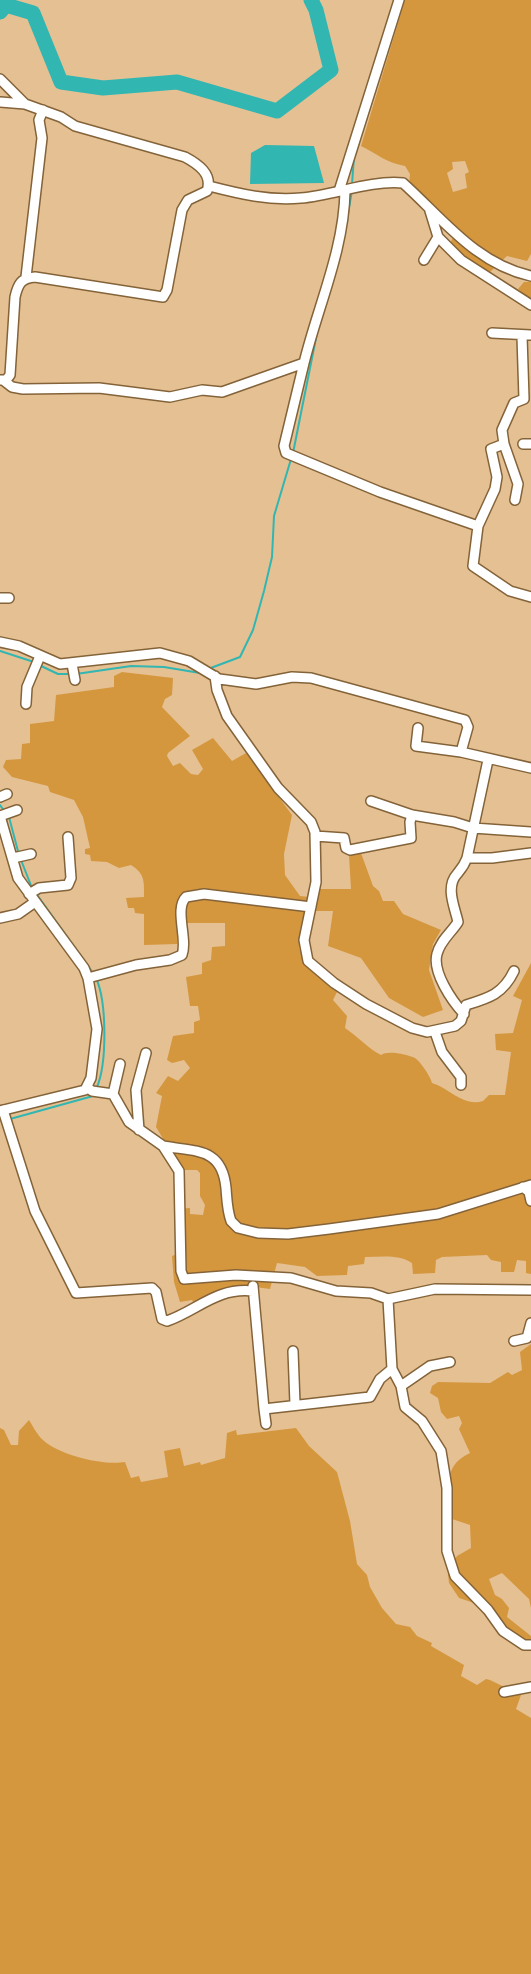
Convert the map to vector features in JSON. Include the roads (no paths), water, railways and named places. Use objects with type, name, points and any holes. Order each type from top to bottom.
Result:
[{"type":"street","points":[[399,0],[346,190],[341,235],[304,363],[284,446],[286,453],[380,492],[478,526]]},
{"type":"street","points":[[0,79],[25,104]]},
{"type":"street","points":[[0,102],[25,104],[75,126],[108,137],[185,156],[201,166],[209,186],[207,191],[188,200],[182,210],[167,290],[163,297],[36,277],[26,278],[18,285],[10,375],[2,380],[12,387],[23,389],[99,388],[170,397],[202,390],[222,392],[304,363]]},
{"type":"street","points":[[26,278],[42,138],[39,120],[43,110]]},
{"type":"street","points":[[209,186],[265,198],[301,198],[384,183],[403,183],[470,248],[494,262],[531,276]]},
{"type":"street","points":[[430,211],[438,237],[461,260],[531,305]]},
{"type":"street","points":[[424,260],[438,237]]},
{"type":"street","points":[[492,333],[528,334],[524,399],[514,403],[502,427],[504,444],[518,484],[514,500]]},
{"type":"street","points":[[504,444],[491,449],[497,477],[495,489],[478,526],[473,566],[510,591],[531,597]]},
{"type":"street","points":[[0,642],[19,646],[37,661],[52,662],[73,672],[160,653],[201,666],[213,674],[256,684],[292,678],[311,678],[465,720],[468,727],[461,752]]},
{"type":"street","points":[[26,704],[27,687],[37,661]]},
{"type":"street","points":[[213,674],[227,716],[278,788],[311,822],[315,836],[316,882],[304,940],[308,961],[334,983],[378,1012],[412,1028],[435,1032],[455,1026],[464,1014],[466,1005],[494,997],[502,990],[513,971]]},
{"type":"street","points":[[418,728],[416,746],[461,752],[531,768]]},
{"type":"street","points":[[464,1014],[438,970],[436,956],[442,942],[458,922],[451,894],[456,875],[464,868],[488,759]]},
{"type":"street","points":[[371,801],[412,815],[454,822],[473,828],[531,832]]},
{"type":"street","points":[[7,814],[22,856],[18,878],[34,894],[84,968],[94,976],[97,1029],[89,1089]]},
{"type":"street","points":[[315,836],[344,838],[346,848],[350,850],[411,838],[412,815]]},
{"type":"street","points":[[0,918],[18,914],[34,894],[64,887],[69,883],[68,837]]},
{"type":"street","points":[[466,858],[492,858],[531,853]]},
{"type":"street","points":[[94,976],[170,960],[182,955],[184,931],[182,905],[186,897],[204,894],[311,907]]},
{"type":"street","points":[[435,1032],[442,1052],[460,1077],[461,1085]]},
{"type":"street","points":[[139,1130],[136,1082],[146,1053]]},
{"type":"street","points":[[120,1064],[113,1094],[129,1122],[163,1146],[208,1153],[218,1162],[225,1176],[227,1211],[231,1221],[238,1228],[258,1233],[288,1234],[438,1214],[527,1186],[531,1201]]},
{"type":"street","points":[[113,1094],[89,1089],[3,1111],[35,1211],[76,1293],[152,1288],[156,1292],[162,1318],[167,1321],[225,1292],[236,1289],[253,1290]]},
{"type":"street","points":[[163,1146],[178,1171],[181,1271],[184,1279],[236,1275],[291,1278],[336,1292],[371,1293],[388,1299],[435,1289],[531,1290]]},
{"type":"street","points":[[254,1277],[253,1290],[266,1424]]},
{"type":"street","points":[[388,1299],[392,1369],[401,1386],[406,1410],[422,1421],[441,1451],[447,1488],[447,1551],[455,1576],[488,1610],[503,1631],[516,1641],[531,1645]]},
{"type":"street","points":[[514,1341],[526,1338],[531,1323]]},
{"type":"street","points":[[293,1351],[296,1404]]},
{"type":"street","points":[[401,1386],[430,1366],[450,1362]]},
{"type":"street","points":[[264,1409],[370,1397],[380,1379],[392,1369]]},
{"type":"street","points":[[504,1692],[531,1687]]},
{"type":"water","points":[[265,145],[314,146],[324,183],[250,184],[251,153]]},
{"type":"waterway","points":[[0,12],[6,5],[33,13],[61,82],[103,88],[177,82],[277,111],[331,70],[316,10],[311,0]]},
{"type":"waterway","points":[[352,184],[354,157]]},
{"type":"waterway","points":[[347,220],[352,190]]},
{"type":"waterway","points":[[293,453],[317,333]]},
{"type":"waterway","points":[[208,669],[240,657],[253,630],[272,557],[274,516],[291,459]]},
{"type":"waterway","points":[[0,651],[34,662]]},
{"type":"waterway","points":[[39,665],[58,674],[70,674]]},
{"type":"waterway","points":[[76,674],[131,666],[164,667],[200,673]]},
{"type":"waterway","points":[[0,805],[5,812]]},
{"type":"waterway","points":[[9,817],[19,855]]},
{"type":"waterway","points":[[21,860],[32,888]]},
{"type":"waterway","points":[[35,892],[93,973]]},
{"type":"waterway","points":[[96,978],[104,1017],[103,1063],[97,1087]]},
{"type":"waterway","points":[[10,1119],[93,1096]]}]
